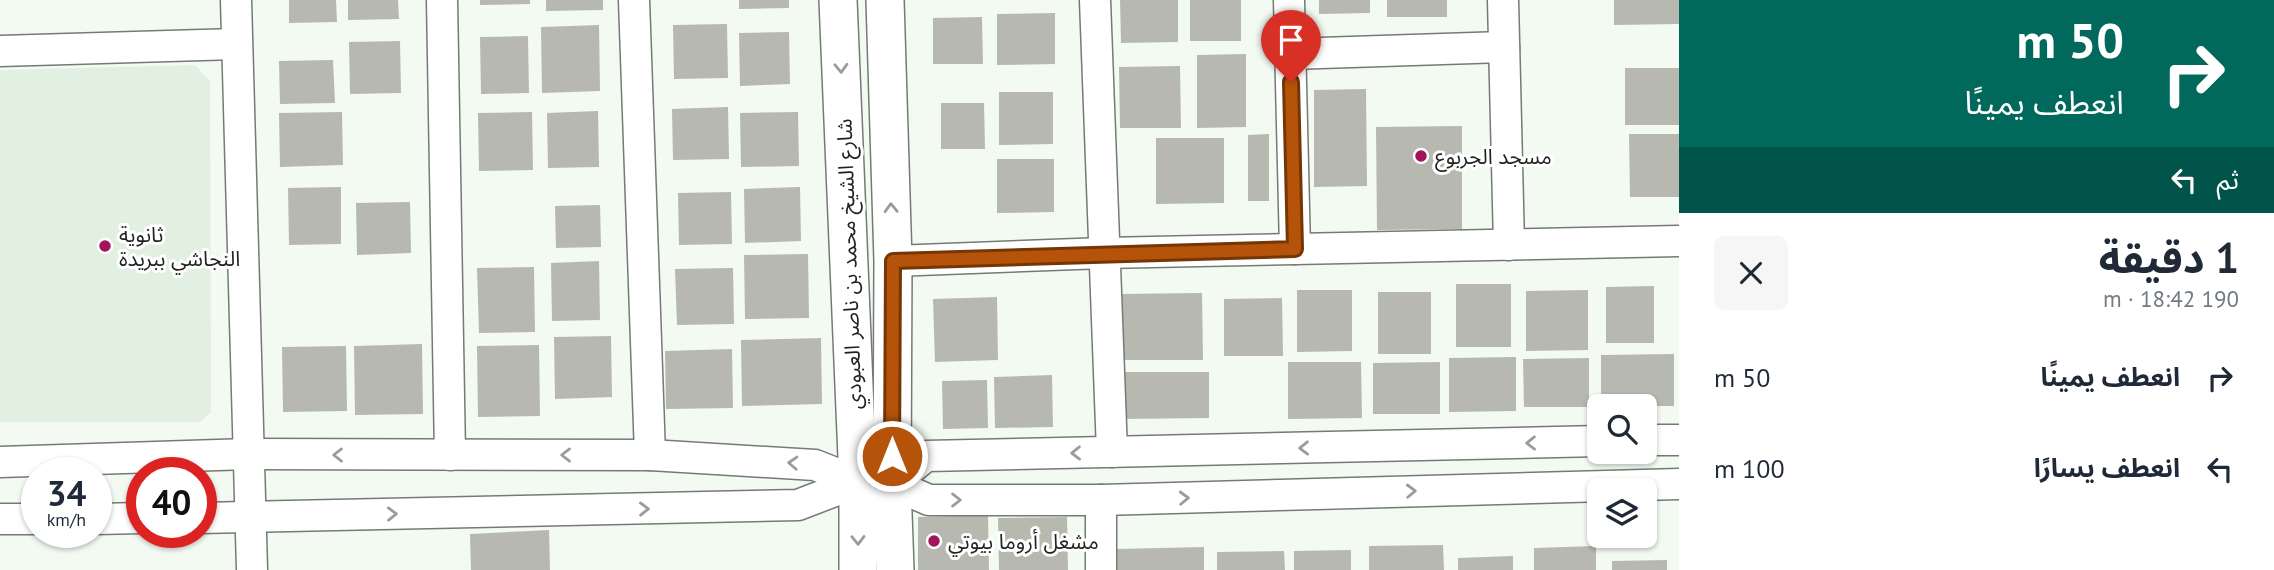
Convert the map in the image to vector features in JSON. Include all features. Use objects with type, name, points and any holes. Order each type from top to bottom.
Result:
[{"type":"street","points":[[236,0],[252,570]]},
{"type":"street","points":[[442,0],[450,455]]},
{"type":"street","points":[[634,0],[650,455]]},
{"type":"street","name":"شارع الشيخ محمد بن ناصر العبودي","points":[[838,0],[875,483],[895,570]]},
{"type":"street","name":"شارع الشيخ محمد بن ناصر العبودي","points":[[858,570],[875,483],[893,261],[885,0]]},
{"type":"street","points":[[1095,0],[1112,452]]},
{"type":"street","points":[[1289,0],[1295,249]]},
{"type":"street","points":[[1503,0],[1509,245]]},
{"type":"street","points":[[0,51],[236,44]]},
{"type":"street","points":[[1290,54],[1504,47]]},
{"type":"street","points":[[893,261],[1104,253],[1679,241]]},
{"type":"street","points":[[1657,440],[1679,440]]},
{"type":"street","points":[[217,518],[798,505],[875,483],[926,456],[1587,441]]},
{"type":"street","points":[[0,462],[248,454],[650,455],[815,465],[929,500],[1101,500],[1679,484]]},
{"type":"street","points":[[1101,500],[1101,570]]},
{"type":"street","points":[[0,519],[21,519]]},
{"type":"shaded area","name":"ثانوية النجاشي ببريدة","points":[[195,65],[210,81],[211,412],[200,422],[0,422],[0,70]]},
{"type":"building","points":[[289,0],[336,0],[337,22],[289,23]]},
{"type":"building","points":[[348,0],[398,0],[399,19],[348,20]]},
{"type":"building","points":[[480,0],[530,0],[530,4],[480,5]]},
{"type":"building","points":[[546,0],[603,0],[603,10],[546,11]]},
{"type":"building","points":[[739,0],[789,0],[789,8],[739,9]]},
{"type":"building","points":[[1120,0],[1178,0],[1178,42],[1121,43]]},
{"type":"building","points":[[1190,0],[1241,0],[1241,41],[1190,41]]},
{"type":"building","points":[[1319,0],[1370,0],[1370,13],[1319,14]]},
{"type":"building","points":[[1387,0],[1447,0],[1447,17],[1387,17]]},
{"type":"building","points":[[1614,0],[1679,0],[1679,24],[1614,25]]},
{"type":"building","points":[[1055,13],[1055,64],[997,65],[997,14]]},
{"type":"building","points":[[982,17],[983,64],[933,64],[933,18]]},
{"type":"building","points":[[727,24],[728,78],[674,79],[673,25]]},
{"type":"building","points":[[599,25],[600,91],[542,93],[541,27]]},
{"type":"building","points":[[789,32],[790,84],[740,86],[739,33]]},
{"type":"building","points":[[528,36],[529,93],[481,94],[480,37]]},
{"type":"building","points":[[400,41],[401,93],[350,94],[349,42]]},
{"type":"building","points":[[1246,54],[1246,127],[1197,128],[1197,55]]},
{"type":"building","points":[[333,60],[335,103],[280,104],[279,61]]},
{"type":"building","points":[[1180,66],[1181,128],[1120,128],[1119,67]]},
{"type":"building","points":[[1625,68],[1679,68],[1679,125],[1625,125]]},
{"type":"building","points":[[1366,89],[1367,186],[1314,187],[1314,90]]},
{"type":"building","points":[[999,92],[1053,92],[1053,144],[999,145]]},
{"type":"building","points":[[941,103],[984,103],[985,149],[941,149]]},
{"type":"building","points":[[728,107],[729,159],[673,160],[672,109]]},
{"type":"building","points":[[598,111],[599,167],[548,168],[547,113]]},
{"type":"building","points":[[342,112],[343,165],[280,167],[279,113]]},
{"type":"building","points":[[532,112],[533,170],[479,171],[478,113]]},
{"type":"building","points":[[798,112],[799,166],[741,167],[740,113]]},
{"type":"building","points":[[1462,126],[1462,229],[1377,230],[1376,127]]},
{"type":"building","points":[[1269,134],[1269,201],[1248,201],[1248,135]]},
{"type":"building","points":[[1629,134],[1679,134],[1679,197],[1630,197]]},
{"type":"building","points":[[1156,138],[1224,138],[1224,203],[1156,204]]},
{"type":"building","points":[[997,159],[1054,159],[1054,212],[997,213]]},
{"type":"building","points":[[341,187],[341,244],[289,245],[288,188]]},
{"type":"building","points":[[800,187],[801,241],[745,243],[744,189]]},
{"type":"building","points":[[731,192],[732,244],[679,245],[678,193]]},
{"type":"building","points":[[410,202],[411,253],[357,255],[356,203]]},
{"type":"building","points":[[600,205],[601,247],[556,248],[555,206]]},
{"type":"building","points":[[808,254],[809,318],[745,319],[744,255]]},
{"type":"building","points":[[599,261],[600,320],[552,321],[551,263]]},
{"type":"building","points":[[534,267],[535,332],[479,333],[477,268]]},
{"type":"building","points":[[733,268],[734,324],[677,325],[675,269]]},
{"type":"building","points":[[1456,284],[1511,284],[1511,347],[1456,347]]},
{"type":"building","points":[[1654,286],[1654,343],[1606,343],[1606,287]]},
{"type":"building","points":[[1297,290],[1352,290],[1352,351],[1297,352]]},
{"type":"building","points":[[1588,290],[1588,350],[1526,351],[1526,291]]},
{"type":"building","points":[[1378,292],[1431,292],[1431,354],[1378,354]]},
{"type":"building","points":[[1202,293],[1203,360],[1118,360],[1118,294]]},
{"type":"building","points":[[997,297],[998,360],[935,362],[933,299]]},
{"type":"building","points":[[1282,298],[1283,356],[1224,356],[1224,299]]},
{"type":"building","points":[[611,336],[612,397],[555,399],[554,337]]},
{"type":"building","points":[[821,338],[822,404],[742,406],[741,340]]},
{"type":"building","points":[[422,344],[423,414],[355,415],[354,346]]},
{"type":"building","points":[[539,345],[540,416],[478,417],[477,346]]},
{"type":"building","points":[[346,346],[347,411],[283,412],[282,347]]},
{"type":"building","points":[[732,349],[733,408],[666,409],[665,351]]},
{"type":"building","points":[[1674,354],[1674,406],[1657,406],[1657,394],[1601,394],[1601,355]]},
{"type":"building","points":[[1516,357],[1516,411],[1449,412],[1449,358]]},
{"type":"building","points":[[1589,358],[1587,407],[1524,407],[1523,359]]},
{"type":"building","points":[[1288,362],[1361,362],[1362,418],[1288,419]]},
{"type":"building","points":[[1440,362],[1440,414],[1373,414],[1373,363]]},
{"type":"building","points":[[1118,372],[1209,372],[1209,418],[1118,419]]},
{"type":"building","points":[[1052,375],[1053,427],[995,428],[994,377]]},
{"type":"building","points":[[987,380],[988,428],[943,429],[942,381]]},
{"type":"building","points":[[988,515],[989,570],[918,570],[918,517]]},
{"type":"building","points":[[1067,517],[1068,570],[999,570],[998,518]]},
{"type":"building","points":[[549,530],[550,570],[471,570],[470,534]]},
{"type":"building","points":[[1443,545],[1444,570],[1369,570],[1369,546]]},
{"type":"building","points":[[1204,547],[1204,570],[1116,570],[1116,549]]},
{"type":"building","points":[[1534,548],[1596,548],[1596,570],[1534,570]]},
{"type":"building","points":[[1351,550],[1351,570],[1294,570],[1294,551]]},
{"type":"building","points":[[1284,551],[1285,570],[1217,570],[1217,552]]},
{"type":"building","points":[[1513,556],[1513,570],[1458,570],[1458,558]]},
{"type":"building","points":[[1667,560],[1667,570],[1612,570],[1612,561]]},
{"type":"place","name":"مسجد الجربوع","points":[[1421,156]]},
{"type":"place","name":"ثانوية النجاشي ببريدة","points":[[105,246]]},
{"type":"place","name":"مشغل أروما بيوتي","points":[[934,541]]},
{"type":"route","points":[[892,456],[893,261],[1295,249],[1291,82]]}]
